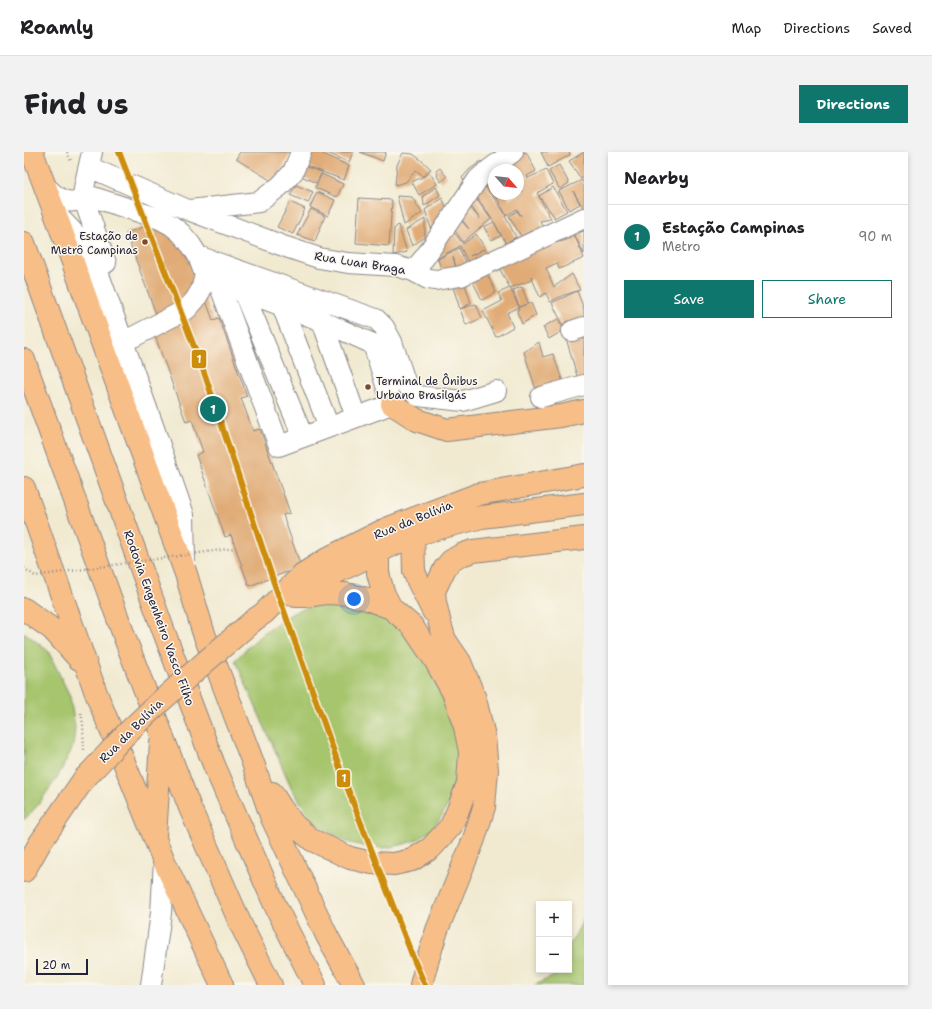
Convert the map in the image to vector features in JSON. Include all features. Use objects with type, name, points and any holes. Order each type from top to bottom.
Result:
[{"type":"main road","points":[[32,152],[186,574],[203,631],[253,763],[271,816],[327,936],[354,985]]},
{"type":"main road","name":"Rodovia Engenheiro Vasco Filho","points":[[24,243],[161,624],[214,765],[275,905],[315,985]]},
{"type":"main road","points":[[24,360],[126,640],[190,808],[241,925],[271,985]]},
{"type":"main road","points":[[392,404],[417,420],[446,430],[561,416],[584,411]]},
{"type":"main road","name":"Rua da Bolívia","points":[[24,871],[32,846],[84,779],[129,731],[160,701],[259,617],[302,574],[332,556],[386,529],[479,494],[584,475]]},
{"type":"main road","points":[[24,488],[86,668],[164,861],[222,985]]},
{"type":"main road","name":"Rua da Bolívia","points":[[259,617],[338,571],[413,535],[482,518],[584,504]]},
{"type":"main road","points":[[253,763],[282,809],[295,826],[312,840],[350,858],[372,863],[394,864],[412,860],[431,848],[451,826],[468,783],[470,752],[465,727],[453,692],[435,660],[412,626],[392,608],[383,592],[378,573],[378,551],[386,529]]},
{"type":"main road","points":[[413,535],[414,571],[421,588],[440,624]]},
{"type":"main road","points":[[421,985],[437,930],[474,839],[484,807],[487,770],[484,736],[475,699],[460,662],[445,640],[435,602],[434,591],[445,568],[451,561],[461,555],[473,551],[584,538]]},
{"type":"main road","points":[[296,596],[327,593],[346,594],[367,598],[392,608]]},
{"type":"main road","points":[[24,609],[52,629],[86,668]]},
{"type":"main road","points":[[155,837],[162,734]]},
{"type":"street","points":[[188,210],[259,202],[280,186],[293,172],[301,152]]},
{"type":"street","points":[[413,271],[425,257],[478,179],[513,152]]},
{"type":"street","points":[[90,160],[85,178],[83,197],[146,375],[154,428]]},
{"type":"street","name":"Rua Luan Braga","points":[[90,160],[188,210],[286,248],[319,258],[348,264],[396,266],[413,271],[428,279],[436,280],[462,276],[584,218]]},
{"type":"street","points":[[45,186],[57,197],[66,201],[74,202],[83,197],[93,198],[160,219],[171,225],[191,245],[212,279],[279,446],[392,404],[373,344],[322,321],[212,279]]},
{"type":"street","points":[[55,213],[84,243],[92,255],[184,515],[186,574]]},
{"type":"street","points":[[198,256],[376,319],[384,327],[392,342],[406,384],[418,396],[463,401],[496,391]]},
{"type":"street","points":[[133,337],[187,309],[201,290],[212,279]]},
{"type":"street","points":[[243,291],[303,437]]},
{"type":"street","points":[[282,306],[330,427]]},
{"type":"street","points":[[322,321],[356,417]]},
{"type":"street","points":[[541,397],[584,385]]},
{"type":"street","points":[[151,985],[161,913],[164,861]]},
{"type":"path","points":[[24,568],[35,576],[235,548]]},
{"type":"path","points":[[81,709],[84,749],[83,755]]},
{"type":"green space","points":[[321,602],[375,608],[410,638],[429,667],[446,705],[456,735],[458,770],[449,803],[441,817],[430,831],[417,840],[384,848],[367,847],[347,842],[319,826],[308,814],[292,789],[235,660],[264,632],[293,613]]},
{"type":"green space","points":[[24,632],[48,651],[70,696],[75,728],[73,747],[58,776],[38,805],[24,820]]},
{"type":"green space","points":[[584,918],[584,985],[534,985],[554,976],[556,973],[572,973],[572,941]]},
{"type":"building","points":[[240,152],[291,152],[275,183],[236,159]]},
{"type":"building","points":[[310,152],[319,152],[349,166],[344,180],[304,165]]},
{"type":"building","points":[[325,152],[353,152],[349,162]]},
{"type":"building","points":[[360,152],[386,152],[383,161]]},
{"type":"building","points":[[526,152],[536,171],[527,176],[528,178],[546,170],[553,184],[537,193],[551,219],[540,221],[545,231],[534,237],[531,231],[521,236],[509,216],[517,211],[521,216],[517,209],[505,216],[516,237],[509,241],[519,237],[521,243],[509,248],[494,222],[474,193],[484,184],[488,190],[488,200],[495,200],[506,215],[498,200],[524,200],[524,164],[504,164],[502,161]]},
{"type":"building","points":[[541,152],[569,152],[570,155],[548,167]]},
{"type":"building","points":[[584,152],[584,177],[581,179],[569,161]]},
{"type":"building","points":[[403,153],[413,154],[431,169],[423,176],[416,170],[406,182],[395,185],[397,165]]},
{"type":"building","points":[[481,161],[486,167],[467,184],[462,178],[469,170]]},
{"type":"building","points":[[559,165],[569,183],[560,189],[549,171]]},
{"type":"building","points":[[303,166],[322,172],[316,183],[299,175]]},
{"type":"building","points":[[440,168],[447,177],[441,182],[436,171]]},
{"type":"building","points":[[430,173],[437,184],[419,195],[412,182]]},
{"type":"building","points":[[322,174],[343,184],[337,197],[315,188]]},
{"type":"building","points":[[488,178],[488,187],[483,181]]},
{"type":"building","points":[[582,180],[584,184],[584,206],[583,207],[573,191],[580,204],[569,210],[559,191]]},
{"type":"building","points":[[296,185],[313,192],[308,203],[290,195]]},
{"type":"building","points":[[436,187],[440,195],[424,206],[423,196]]},
{"type":"building","points":[[553,187],[567,211],[554,218],[539,196]]},
{"type":"building","points":[[317,192],[335,200],[328,216],[310,207]]},
{"type":"building","points":[[397,196],[412,197],[422,213],[404,225]]},
{"type":"building","points":[[475,197],[491,219],[463,242],[451,225],[459,218],[469,229],[460,217],[470,207],[480,219],[468,202]]},
{"type":"building","points":[[359,198],[392,200],[389,246],[356,243]]},
{"type":"building","points":[[442,198],[449,212],[432,231],[425,210]]},
{"type":"building","points":[[290,202],[305,209],[293,234],[277,227]]},
{"type":"building","points":[[311,209],[325,216],[315,241],[297,235]]},
{"type":"building","points":[[175,216],[213,320],[219,318],[247,396],[241,398],[253,431],[260,429],[290,513],[283,515],[301,567],[249,586],[231,535],[225,537],[196,455],[203,452],[192,420],[186,422],[155,336],[163,333],[126,233]]},
{"type":"building","points":[[425,219],[425,237],[412,246],[406,230]]},
{"type":"building","points":[[494,222],[501,236],[491,240],[484,227]]},
{"type":"building","points":[[398,225],[407,252],[393,255],[394,229]]},
{"type":"building","points":[[451,229],[463,244],[476,234],[485,248],[470,256],[485,249],[489,257],[470,266],[460,246],[434,260]]},
{"type":"building","points":[[584,231],[584,254],[574,234]]},
{"type":"building","points":[[575,236],[584,258],[559,269],[557,263],[546,268],[554,287],[572,274],[580,290],[564,295],[550,302],[546,293],[540,297],[531,276],[532,280],[510,288],[498,266],[548,244],[563,241]]},
{"type":"building","points":[[459,248],[467,265],[457,269],[453,257],[456,269],[442,273],[438,259]]},
{"type":"building","points":[[486,272],[496,292],[482,300],[472,280]]},
{"type":"building","points":[[464,281],[471,303],[460,309],[452,284]]},
{"type":"building","points":[[522,287],[528,303],[519,307],[513,290]]},
{"type":"building","points":[[510,288],[519,307],[507,313],[513,327],[496,337],[483,311],[502,301],[498,293]]},
{"type":"building","points":[[577,291],[584,309],[584,322],[566,331],[552,303]]},
{"type":"building","points":[[531,303],[536,315],[522,324],[517,312],[519,307]]},
{"type":"building","points":[[476,304],[482,318],[466,325],[460,309]]},
{"type":"building","points":[[558,319],[564,330],[549,339],[543,327]]},
{"type":"building","points":[[584,333],[584,381],[579,383],[566,338]]},
{"type":"building","points":[[539,342],[543,357],[553,354],[564,385],[537,393],[524,352]]},
{"type":"transit line","name":"1","points":[[119,152],[205,375],[274,583],[342,774],[425,985]]},
{"type":"place","name":"Estação de Metrô Campinas","points":[[145,242]]},
{"type":"place","name":"Terminal de Ônibus Urbano Brasilgás","points":[[368,387]]},
{"type":"place","name":"Estação Campinas","points":[[213,409]]}]
